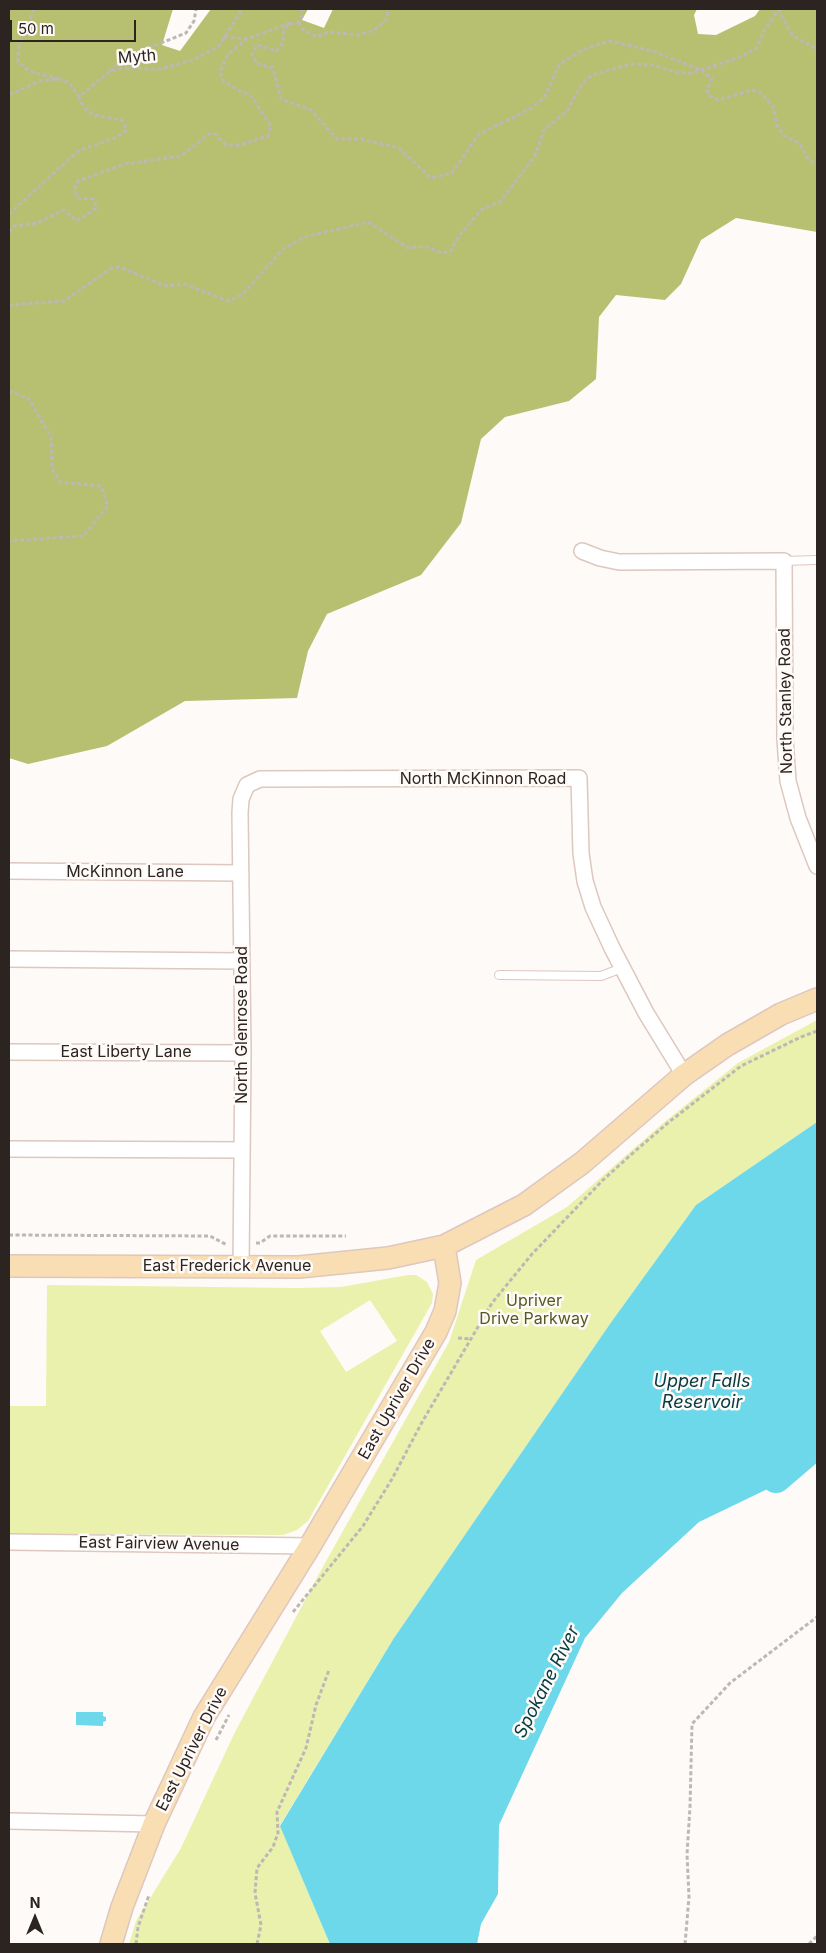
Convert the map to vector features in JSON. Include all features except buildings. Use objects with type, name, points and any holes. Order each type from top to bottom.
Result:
[{"type":"main road","points":[[444,1246],[524,1205],[582,1162],[684,1075],[726,1045],[781,1014],[817,999]]},
{"type":"main road","name":"East Frederick Avenue","points":[[9,1266],[299,1267],[388,1258],[444,1246]]},
{"type":"main road","name":"East Upriver Drive","points":[[111,1944],[122,1907],[154,1824],[204,1718],[310,1546],[436,1332],[445,1312],[450,1284],[444,1246]]},
{"type":"street","points":[[582,551],[600,558],[619,562],[784,561]]},
{"type":"street","name":"North Stanley Road","points":[[784,561],[784,739],[788,781],[798,818],[817,866]]},
{"type":"street","name":"North McKinnon Road","points":[[247,784],[260,779],[579,778],[581,852],[593,907],[646,1013],[684,1075]]},
{"type":"street","name":"North Glenrose Road","points":[[241,1267],[243,1053],[240,813],[241,798],[247,784]]},
{"type":"street","name":"McKinnon Lane","points":[[9,871],[241,873]]},
{"type":"street","points":[[9,959],[242,961]]},
{"type":"street","name":"East Liberty Lane","points":[[9,1052],[243,1053]]},
{"type":"street","points":[[9,1149],[242,1150]]},
{"type":"street","name":"East Fairview Avenue","points":[[9,1542],[310,1546]]},
{"type":"street","points":[[9,1821],[154,1824]]},
{"type":"lane","points":[[784,561],[817,560]]},
{"type":"lane","points":[[499,975],[601,976],[622,968]]},
{"type":"path","points":[[9,214],[78,151],[115,138],[127,130],[122,120],[94,115],[82,107],[79,96],[68,82],[29,71],[18,62],[19,46],[34,9]]},
{"type":"path","points":[[109,72],[126,57],[186,33],[194,21],[196,9]]},
{"type":"path","name":"Myth","points":[[79,96],[109,72],[123,68],[160,69],[193,60],[219,46],[242,9]]},
{"type":"path","points":[[301,9],[303,14],[299,22],[301,28],[317,37],[329,32],[358,36],[372,31],[386,19],[388,9]]},
{"type":"path","points":[[9,305],[64,302],[110,269],[119,267],[166,286],[184,284],[228,301],[242,295],[283,249],[305,236],[368,222],[408,248],[424,246],[442,253],[450,252],[459,236],[481,210],[500,202],[535,156],[544,130],[566,111],[582,84],[592,75],[631,64],[653,65],[678,73],[692,73],[738,58],[757,48],[765,29],[779,9],[793,36],[817,49]]},
{"type":"path","points":[[9,232],[14,226],[38,223],[63,210],[77,221],[97,208],[93,199],[78,198],[74,190],[78,181],[125,164],[181,156],[209,134],[215,134],[226,145],[240,145],[268,136],[271,126],[252,97],[224,82],[220,72],[228,54],[247,39],[286,24],[299,22]]},
{"type":"path","points":[[299,22],[288,25],[284,29],[283,42],[277,51],[257,45],[252,54],[256,63],[274,68],[281,99],[311,110],[337,139],[361,139],[399,148],[431,178],[452,173],[479,134],[530,108],[544,98],[560,64],[582,50],[609,41],[653,51],[701,70],[712,79],[707,89],[708,95],[718,100],[752,90],[762,93],[773,106],[777,126],[784,136],[799,143],[809,160],[817,165]]},
{"type":"path","points":[[224,38],[247,39]]},
{"type":"path","points":[[9,92],[14,93],[39,81],[58,79]]},
{"type":"path","points":[[9,391],[29,400],[51,437],[52,468],[60,482],[101,486],[108,506],[83,536],[9,541]]},
{"type":"path","points":[[292,1614],[362,1526],[392,1479],[421,1424],[492,1303],[532,1254],[596,1187],[634,1152],[741,1066],[801,1036],[817,1031]]},
{"type":"path","points":[[9,1235],[210,1236],[226,1245]]},
{"type":"path","points":[[260,1243],[270,1236],[346,1236]]},
{"type":"path","points":[[458,1338],[471,1339]]},
{"type":"path","points":[[685,1944],[689,1897],[687,1854],[692,1724],[730,1683],[817,1617]]},
{"type":"path","points":[[257,1944],[261,1925],[255,1892],[257,1868],[273,1847],[278,1833],[277,1812],[306,1748],[316,1706],[328,1670]]},
{"type":"path","points":[[214,1743],[231,1712]]},
{"type":"path","points":[[136,1944],[138,1927],[150,1892]]},
{"type":"path","points":[[809,1944],[817,1936]]},
{"type":"green space","points":[[9,9],[173,9],[162,45],[180,51],[211,9],[308,9],[302,20],[324,28],[333,9],[697,9],[694,15],[698,34],[716,35],[755,16],[760,9],[817,9],[817,232],[736,218],[701,240],[681,284],[665,300],[616,295],[599,317],[596,379],[569,401],[505,417],[481,439],[461,523],[421,575],[327,614],[308,651],[297,698],[185,701],[107,746],[28,764],[9,758]]},
{"type":"green space","name":"Upriver Drive Parkway","points":[[817,1020],[817,1122],[696,1205],[612,1321],[394,1638],[280,1825],[330,1944],[129,1944],[136,1921],[181,1848],[234,1734],[320,1572],[449,1342],[476,1260],[567,1207],[662,1124],[738,1063]]},
{"type":"green space","points":[[416,1275],[427,1282],[433,1294],[432,1303],[308,1521],[297,1530],[283,1535],[9,1534],[9,1406],[46,1406],[47,1285],[341,1287]],"holes":[[[370,1300],[397,1341],[346,1372],[320,1331]]]},
{"type":"water","name":"Upper Falls Reservoir","points":[[817,1122],[817,1440],[780,1483],[699,1522],[622,1593],[585,1638],[499,1825],[498,1894],[481,1924],[477,1944],[330,1944],[280,1826],[394,1638],[612,1321],[696,1205]]},
{"type":"water","points":[[76,1712],[103,1712],[106,1721],[103,1722],[103,1726],[76,1725]]},
{"type":"waterway","name":"Spokane River","points":[[776,1478],[817,1443]]}]
